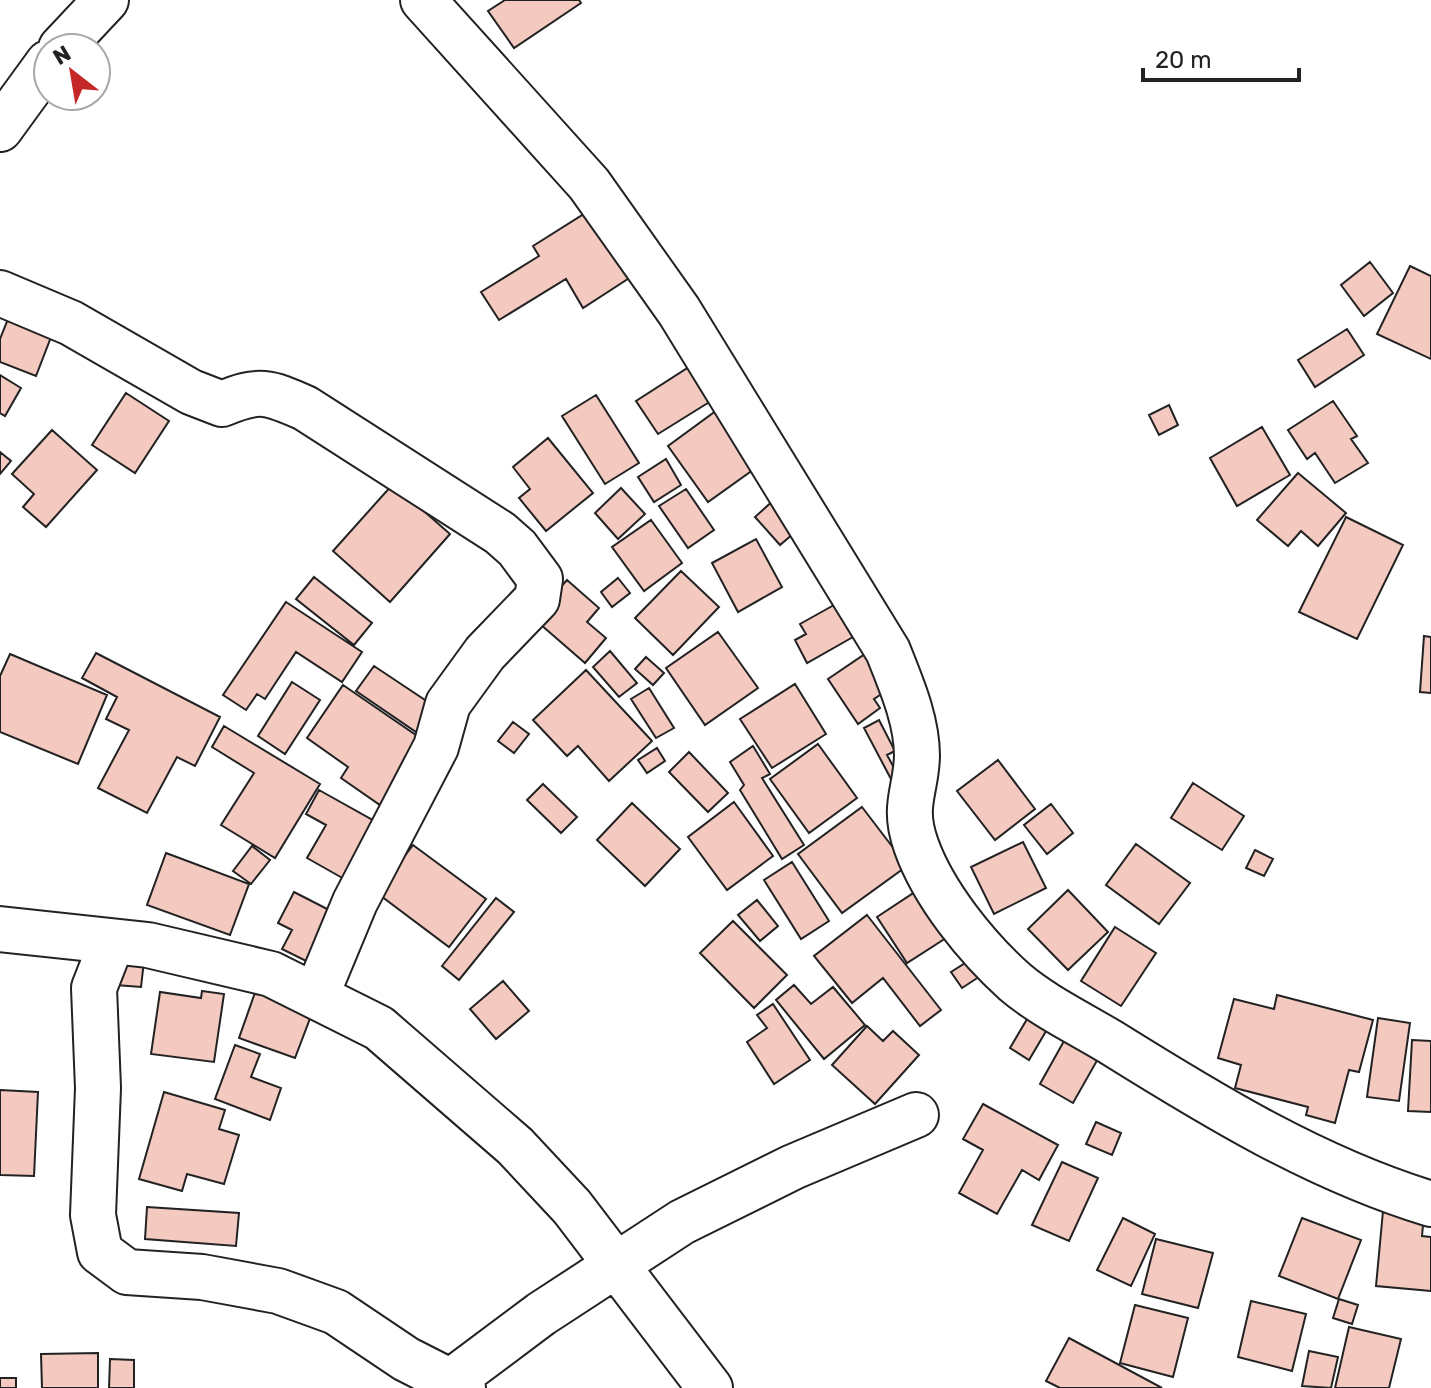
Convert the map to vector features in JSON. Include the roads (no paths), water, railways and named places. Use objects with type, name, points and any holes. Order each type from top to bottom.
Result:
[{"type":"street","points":[[76,32],[106,0]]},
{"type":"street","points":[[423,0],[589,184],[679,311],[888,651],[908,700],[917,756],[908,805],[916,846],[954,914],[977,946],[1018,984],[1233,1119],[1325,1163],[1431,1204]]},
{"type":"street","points":[[0,129],[32,85]]},
{"type":"street","points":[[0,293],[71,323],[191,392],[222,404],[247,394],[270,393],[305,408],[500,533],[517,548],[540,579],[537,599],[485,653],[448,704],[436,747],[355,902],[316,996]]},
{"type":"street","points":[[0,929],[148,945],[271,974],[379,1028],[515,1146],[572,1207],[710,1388]]},
{"type":"street","points":[[112,942],[94,988],[98,1088],[93,1215],[100,1252],[127,1272],[202,1277],[278,1291],[336,1312],[406,1359],[452,1385],[616,1265],[682,1222],[793,1167],[916,1115]]}]
